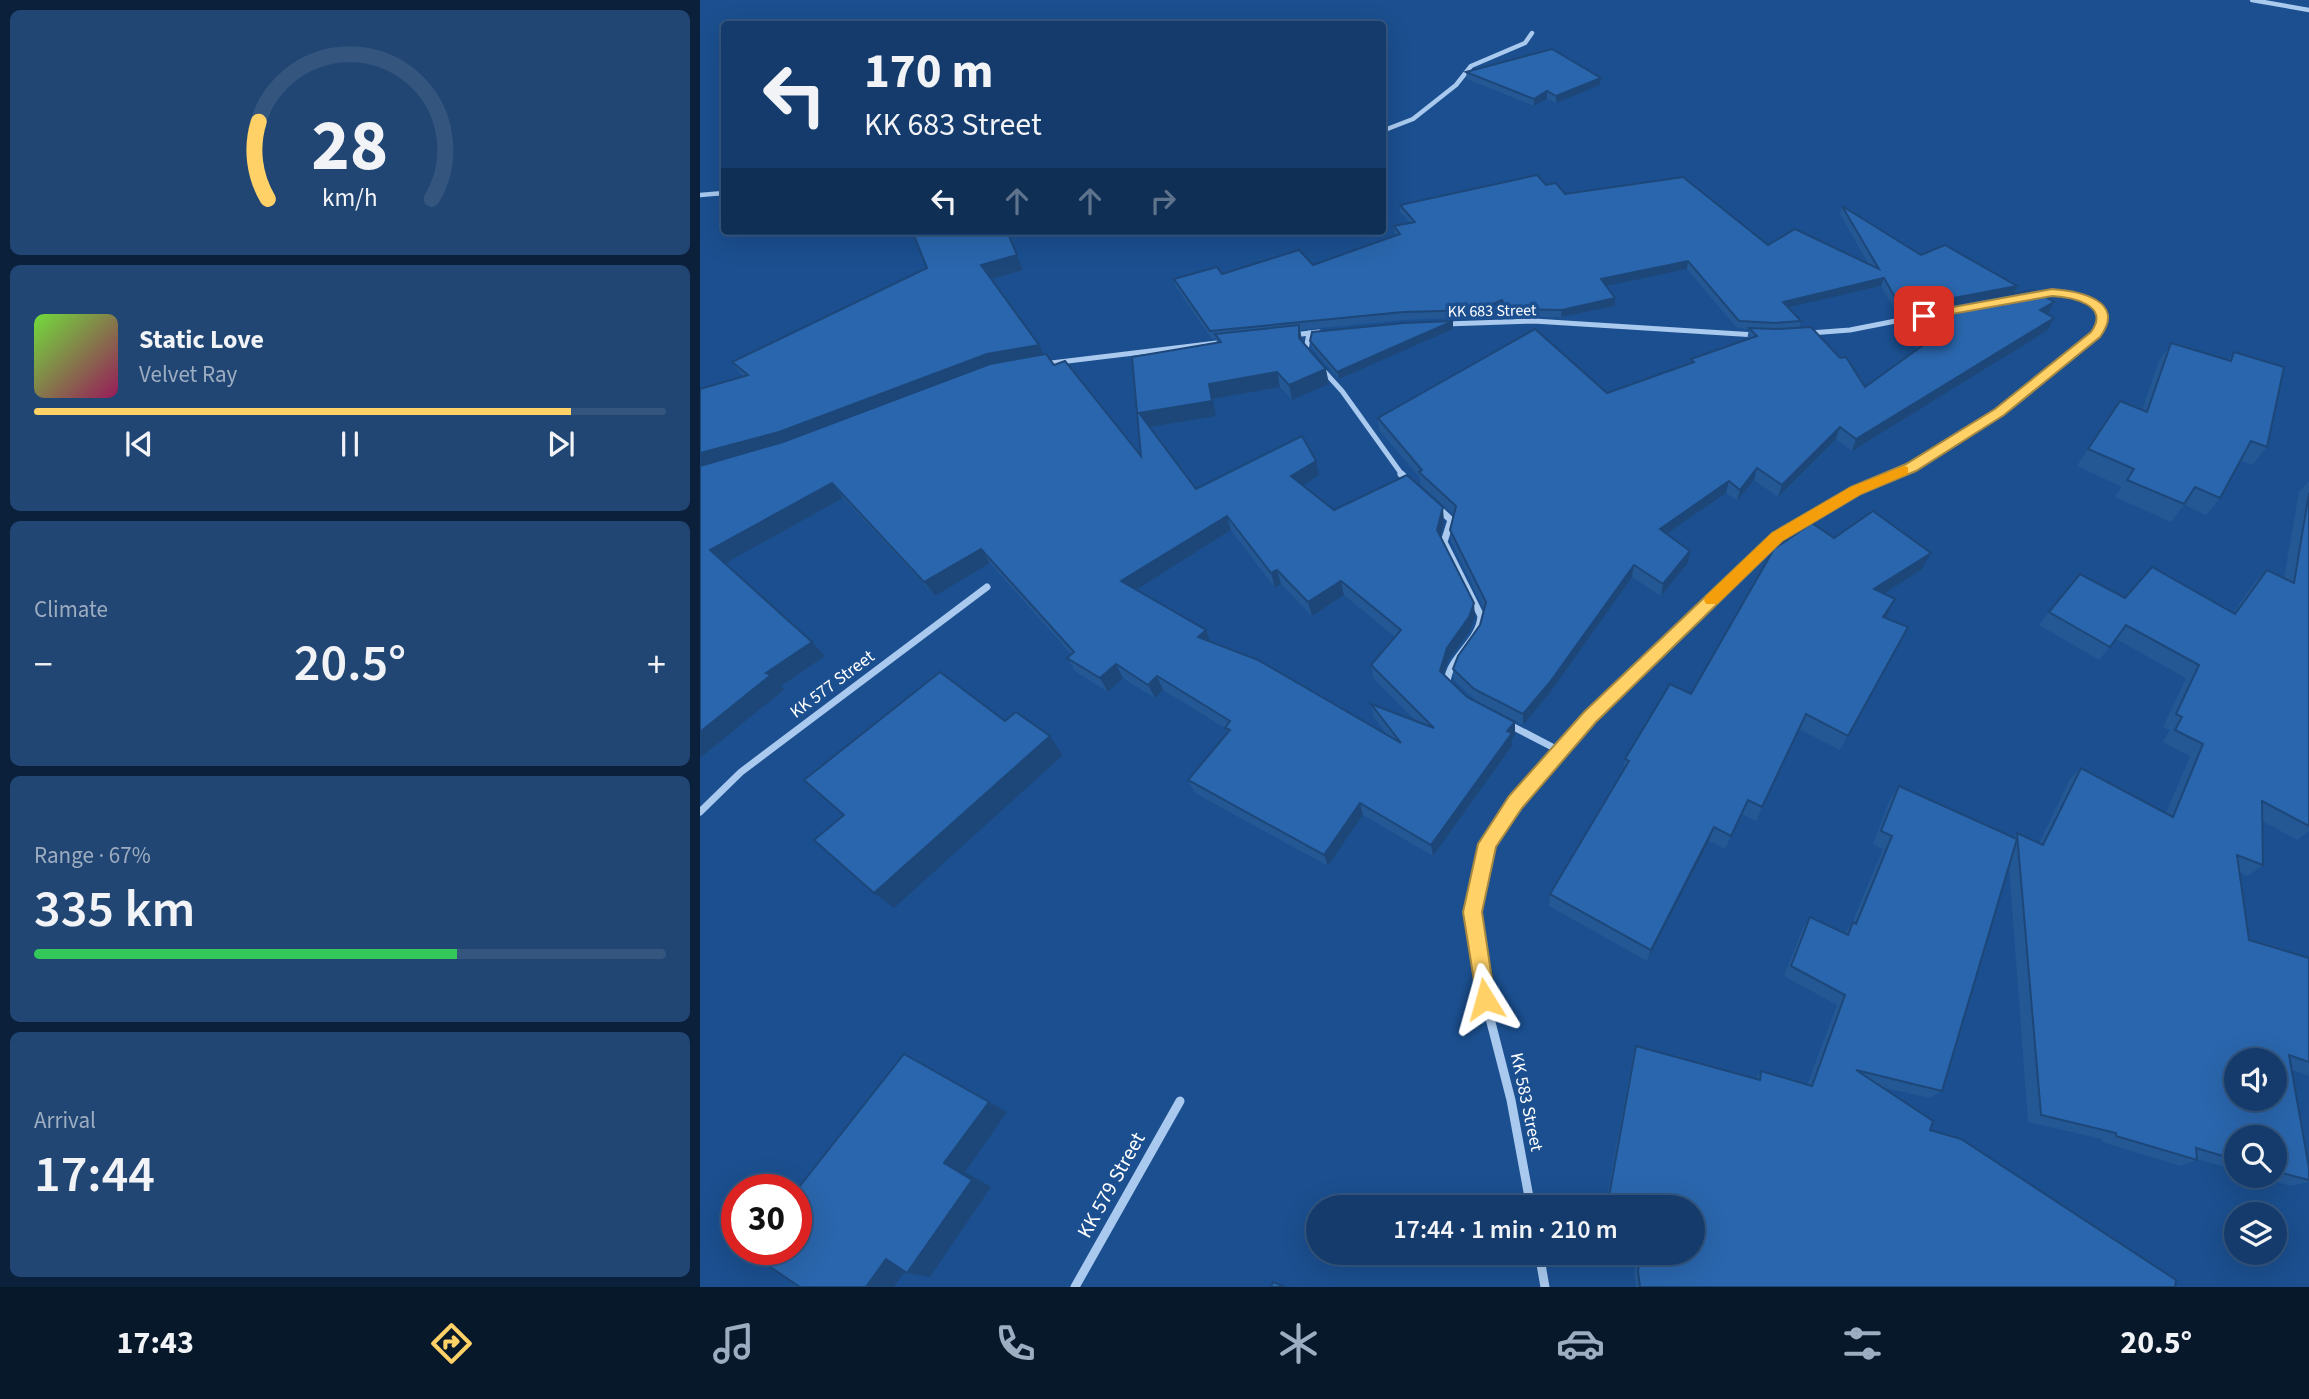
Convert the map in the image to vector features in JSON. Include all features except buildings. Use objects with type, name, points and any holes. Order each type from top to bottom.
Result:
[{"type":"street","points":[[2252,0],[2309,10]]},
{"type":"street","points":[[1386,129],[1413,119],[1457,85],[1471,66],[1525,43],[1532,33]]},
{"type":"street","points":[[700,195],[721,192]]},
{"type":"street","name":"KK 583 Street","points":[[1529,1195],[1511,1100],[1485,999],[1472,912],[1487,844],[1516,802],[1590,717],[1777,537],[1856,490],[1911,467],[1999,412],[2095,334],[2103,324],[2104,315],[2099,306],[2070,294],[2052,292],[2023,296]]},
{"type":"street","points":[[1798,334],[1850,330],[1930,314]]},
{"type":"street","name":"KK 683 Street","points":[[1443,324],[1534,321],[1762,335]]},
{"type":"street","points":[[1281,336],[1322,332]]},
{"type":"street","points":[[1309,333],[1306,350],[1342,391],[1398,471],[1416,487]]},
{"type":"street","points":[[1040,365],[1101,355],[1240,340]]},
{"type":"street","points":[[1433,503],[1451,520],[1444,542],[1482,615],[1478,631],[1457,654],[1447,671],[1447,682],[1455,690]]},
{"type":"street","name":"KK 577 Street","points":[[700,812],[741,772],[987,587]]},
{"type":"street","points":[[1504,723],[1560,751]]},
{"type":"street","name":"KK 579 Street","points":[[1075,1287],[1180,1101]]},
{"type":"street","points":[[1541,1265],[1545,1287]]},
{"type":"slow traffic","points":[[1711,600],[1777,537],[1856,490],[1904,470]]},
{"type":"route","points":[[1485,999],[1472,912],[1487,844],[1516,802],[1590,717],[1777,537],[1856,490],[1911,467],[1999,412],[2095,334],[2103,324],[2104,315],[2099,306],[2087,300],[2052,292],[1924,316]]}]
